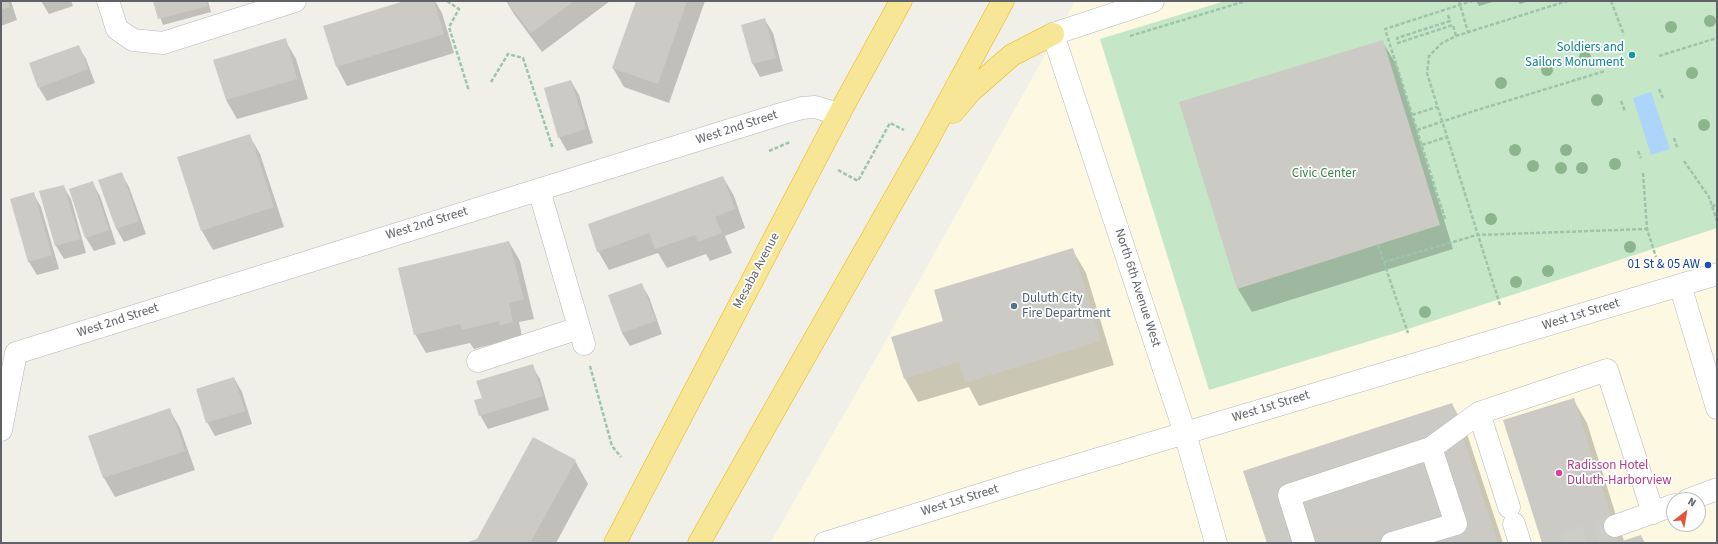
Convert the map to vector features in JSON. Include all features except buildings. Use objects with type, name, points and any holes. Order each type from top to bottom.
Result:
[{"type":"highway","name":"Mesaba Avenue","points":[[615,543],[839,114],[901,1]]},
{"type":"highway","points":[[699,543],[926,143],[1003,1]]},
{"type":"highway","points":[[926,143],[971,91],[1012,55],[1053,34]]},
{"type":"street","points":[[108,1],[117,29],[133,40],[163,43],[295,1]]},
{"type":"street","points":[[1053,34],[1153,1]]},
{"type":"street","name":"North 6th Avenue West","points":[[1053,34],[1185,433],[1216,543]]},
{"type":"street","name":"West 2nd Street","points":[[1,430],[16,353],[802,108],[815,107],[839,114]]},
{"type":"street","points":[[478,361],[581,336],[539,190]]},
{"type":"street","name":"West 1st Street","points":[[825,543],[1018,482],[1717,274]]},
{"type":"street","points":[[1680,285],[1717,408]]},
{"type":"street","points":[[1304,543],[1289,495],[1431,448],[1479,413],[1607,370],[1653,513]]},
{"type":"street","points":[[1479,413],[1514,525]]},
{"type":"street","points":[[1392,543],[1456,524],[1431,448]]},
{"type":"street","points":[[1706,494],[1717,490]]},
{"type":"street","points":[[1614,526],[1666,508]]},
{"type":"path","points":[[447,1],[459,9],[449,27],[469,91]]},
{"type":"path","points":[[1124,38],[1246,1]]},
{"type":"path","points":[[1459,1],[1468,32]]},
{"type":"path","points":[[1445,219],[1385,29],[1472,1]]},
{"type":"path","points":[[1500,305],[1427,73],[1429,56],[1442,43],[1456,36],[1567,1]]},
{"type":"path","points":[[1611,1],[1624,35]]},
{"type":"path","points":[[1448,14],[1450,21],[1397,38],[1398,43],[1453,25],[1456,36]]},
{"type":"path","points":[[1659,56],[1717,38]]},
{"type":"path","points":[[491,82],[508,54],[523,58],[553,149]]},
{"type":"path","points":[[1417,130],[1605,71]]},
{"type":"path","points":[[1659,89],[1663,98]]},
{"type":"path","points":[[1621,101],[1625,111]]},
{"type":"path","points":[[1412,115],[1437,107]]},
{"type":"path","points":[[838,170],[858,181],[890,123],[904,130]]},
{"type":"path","points":[[1422,145],[1447,137]]},
{"type":"path","points":[[1674,138],[1677,147]]},
{"type":"path","points":[[769,151],[790,142]]},
{"type":"path","points":[[1638,151],[1641,158]]},
{"type":"path","points":[[1684,161],[1709,197],[1717,221]]},
{"type":"path","points":[[1643,173],[1647,229],[1656,257]]},
{"type":"path","points":[[1712,207],[1717,204]]},
{"type":"path","points":[[1384,262],[1477,235],[1647,229]]},
{"type":"path","points":[[1378,245],[1408,333]]},
{"type":"path","points":[[581,336],[612,446],[621,457]]},
{"type":"shaded area","points":[[1075,1],[1717,1],[1717,543],[770,543],[866,376]]},
{"type":"green space","name":"Civic Center","points":[[1225,1],[1717,1],[1717,228],[1399,332],[1209,390],[1100,39]]},
{"type":"water","points":[[1651,92],[1670,149],[1651,155],[1633,98]]},
{"type":"tunnel","points":[[1564,543],[1615,526]]},
{"type":"place","name":"Soldiers and Sailors Monument","points":[[1632,55]]},
{"type":"place","name":"01 St & 05 AW","points":[[1708,265]]},
{"type":"place","name":"Duluth City Fire Department","points":[[1014,306]]},
{"type":"place","name":"Radisson Hotel Duluth-Harborview","points":[[1559,473]]}]
